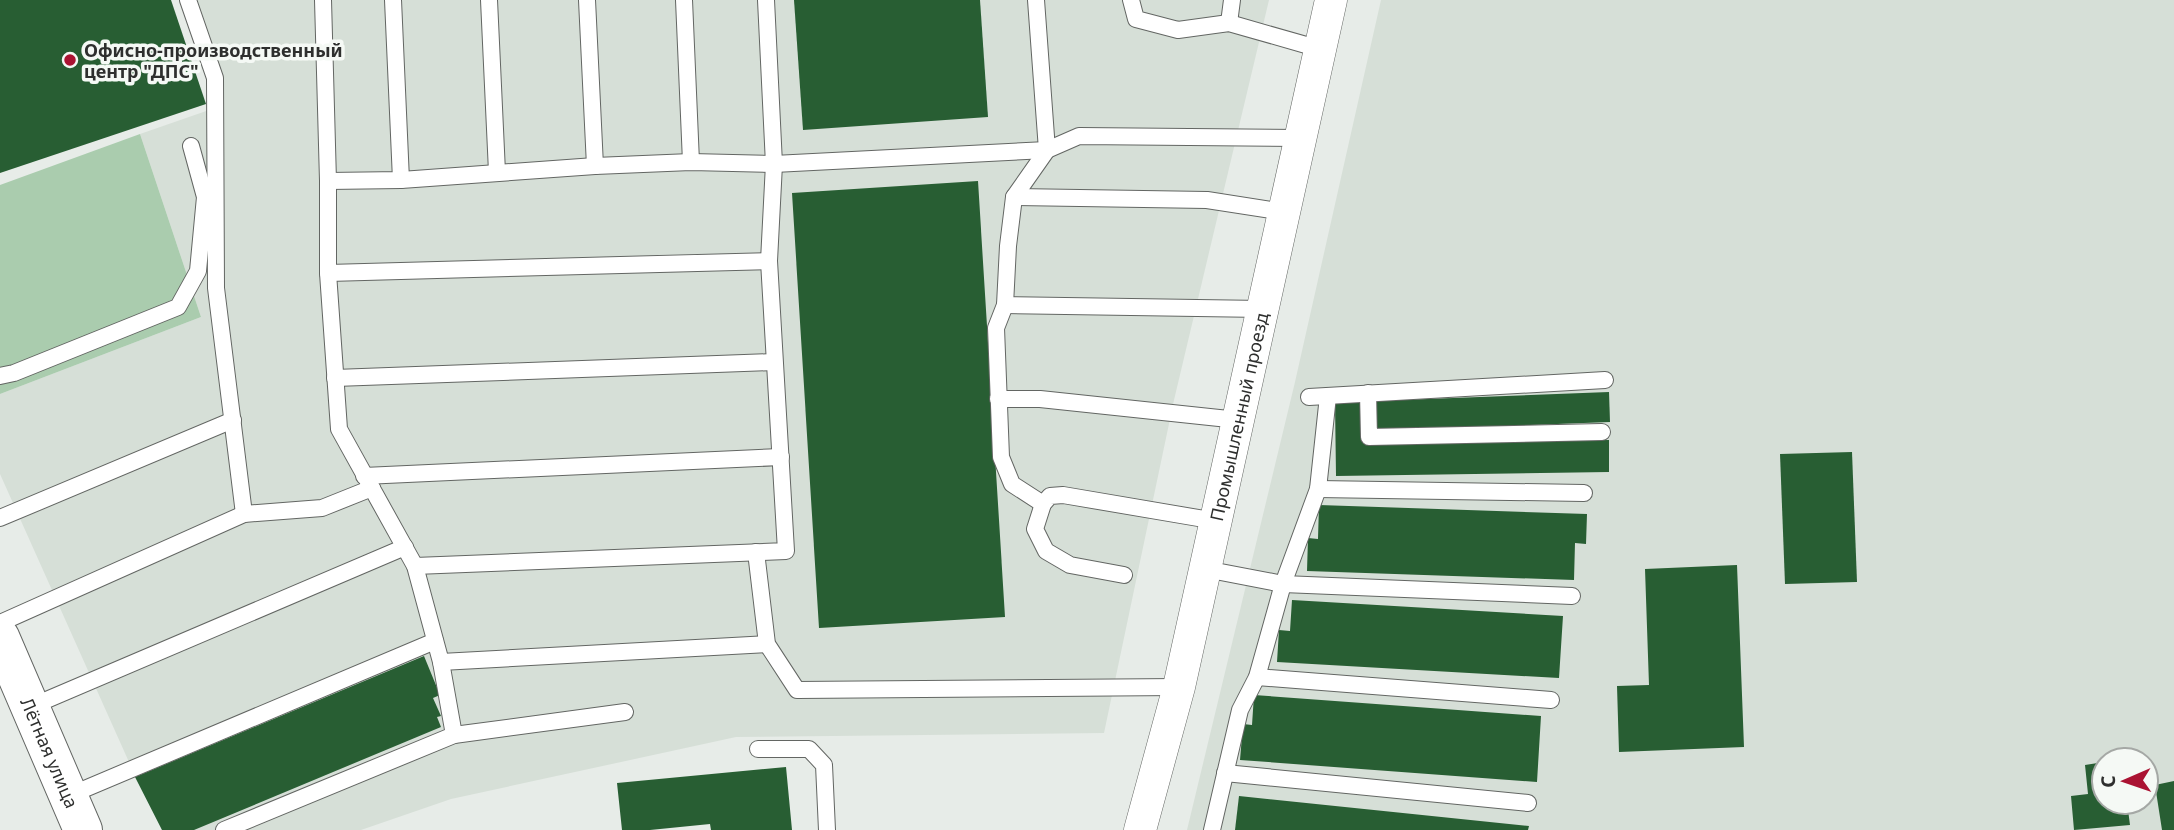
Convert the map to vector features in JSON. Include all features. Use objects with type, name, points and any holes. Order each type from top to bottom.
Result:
[{"type":"street","name":"Промышленный проезд","points":[[1140,830],[1179,687],[1331,0]]},
{"type":"street","name":"Лётная улица","points":[[0,637],[76,813]]},
{"type":"lane","points":[[188,0],[215,78],[216,288],[244,514]]},
{"type":"lane","points":[[323,0],[328,273],[339,429],[415,566],[441,663],[454,736]]},
{"type":"lane","points":[[393,0],[401,180]]},
{"type":"lane","points":[[489,0],[497,172]]},
{"type":"lane","points":[[587,0],[595,166]]},
{"type":"lane","points":[[684,0],[691,162]]},
{"type":"lane","points":[[415,566],[786,551],[769,261],[774,164],[766,0]]},
{"type":"lane","points":[[1036,0],[1047,150],[1014,197],[1005,305],[996,328],[1001,457],[1012,484],[1042,504]]},
{"type":"lane","points":[[1131,0],[1136,19],[1178,30],[1229,23],[1320,49]]},
{"type":"lane","points":[[1229,23],[1232,0]]},
{"type":"lane","points":[[328,181],[401,180],[595,166],[691,162],[774,164],[1047,150],[1079,136],[1300,138]]},
{"type":"lane","points":[[0,376],[14,373],[178,307],[198,271],[205,197],[191,146]]},
{"type":"lane","points":[[1014,197],[1207,201],[1284,212]]},
{"type":"lane","points":[[328,273],[769,261]]},
{"type":"lane","points":[[1005,305],[1263,309]]},
{"type":"lane","points":[[335,378],[774,362]]},
{"type":"lane","points":[[1309,397],[1605,380]]},
{"type":"lane","points":[[1368,394],[1369,437],[1602,432]]},
{"type":"lane","points":[[1212,830],[1240,710],[1256,677],[1283,584],[1318,489],[1328,396]]},
{"type":"lane","points":[[998,399],[1040,399],[1238,420]]},
{"type":"lane","points":[[0,518],[233,420]]},
{"type":"lane","points":[[0,622],[244,514],[322,509],[368,482],[781,457]]},
{"type":"lane","points":[[1318,489],[1584,493]]},
{"type":"lane","points":[[1124,575],[1070,565],[1046,551],[1035,529],[1042,504],[1050,496],[1063,495],[1216,521]]},
{"type":"lane","points":[[30,707],[405,547]]},
{"type":"lane","points":[[756,552],[767,644],[797,690],[1179,687]]},
{"type":"lane","points":[[1205,569],[1283,584],[1572,596]]},
{"type":"lane","points":[[76,813],[435,641]]},
{"type":"lane","points":[[441,663],[767,644]]},
{"type":"lane","points":[[1256,677],[1551,700]]},
{"type":"lane","points":[[224,830],[454,736],[625,712]]},
{"type":"lane","points":[[758,749],[809,749],[824,765],[827,830]]},
{"type":"lane","points":[[1225,773],[1528,803]]},
{"type":"shaded area","points":[[186,0],[1269,0],[1174,400],[1104,733],[736,737],[451,799],[361,830],[162,830],[0,474],[0,394],[201,317],[140,134],[212,109],[212,89]]},
{"type":"shaded area","points":[[1381,0],[2174,0],[2174,830],[1187,830],[1295,382]]},
{"type":"green space","points":[[140,134],[201,317],[0,394],[0,185]]},
{"type":"building","name":"Офисно-производственный центр \"ДПС\"","points":[[0,0],[171,0],[206,104],[0,173]]},
{"type":"building","points":[[794,0],[980,0],[988,117],[803,130]]},
{"type":"building","points":[[978,181],[1005,617],[819,628],[792,193]]},
{"type":"building","points":[[1609,392],[1610,422],[1376,431],[1374,401]]},
{"type":"building","points":[[1363,401],[1363,444],[1609,440],[1609,472],[1336,476],[1335,402]]},
{"type":"building","points":[[1852,452],[1857,582],[1785,584],[1780,454]]},
{"type":"building","points":[[1319,505],[1587,514],[1586,544],[1575,543],[1574,580],[1307,571],[1308,538],[1318,539]]},
{"type":"building","points":[[1737,565],[1744,747],[1619,752],[1617,686],[1649,685],[1645,569]]},
{"type":"building","points":[[1292,600],[1563,616],[1559,678],[1277,662],[1279,630],[1290,631]]},
{"type":"building","points":[[424,656],[440,695],[433,698],[441,716],[437,717],[441,727],[194,830],[162,830],[135,777]]},
{"type":"building","points":[[1254,695],[1541,716],[1537,782],[1240,760],[1243,724],[1252,725]]},
{"type":"building","points":[[2090,764],[2090,816],[2129,816],[2130,825],[2074,830],[2071,796],[2088,794],[2085,765]]},
{"type":"building","points":[[786,767],[792,830],[711,830],[710,824],[622,830],[617,783]]},
{"type":"building","points":[[2174,781],[2174,830],[2162,830],[2160,784]]},
{"type":"building","points":[[1239,796],[1529,826],[1528,830],[1235,830]]},
{"type":"place","name":"Офисно-производственный центр \"ДПС\"","points":[[70,60]]}]
